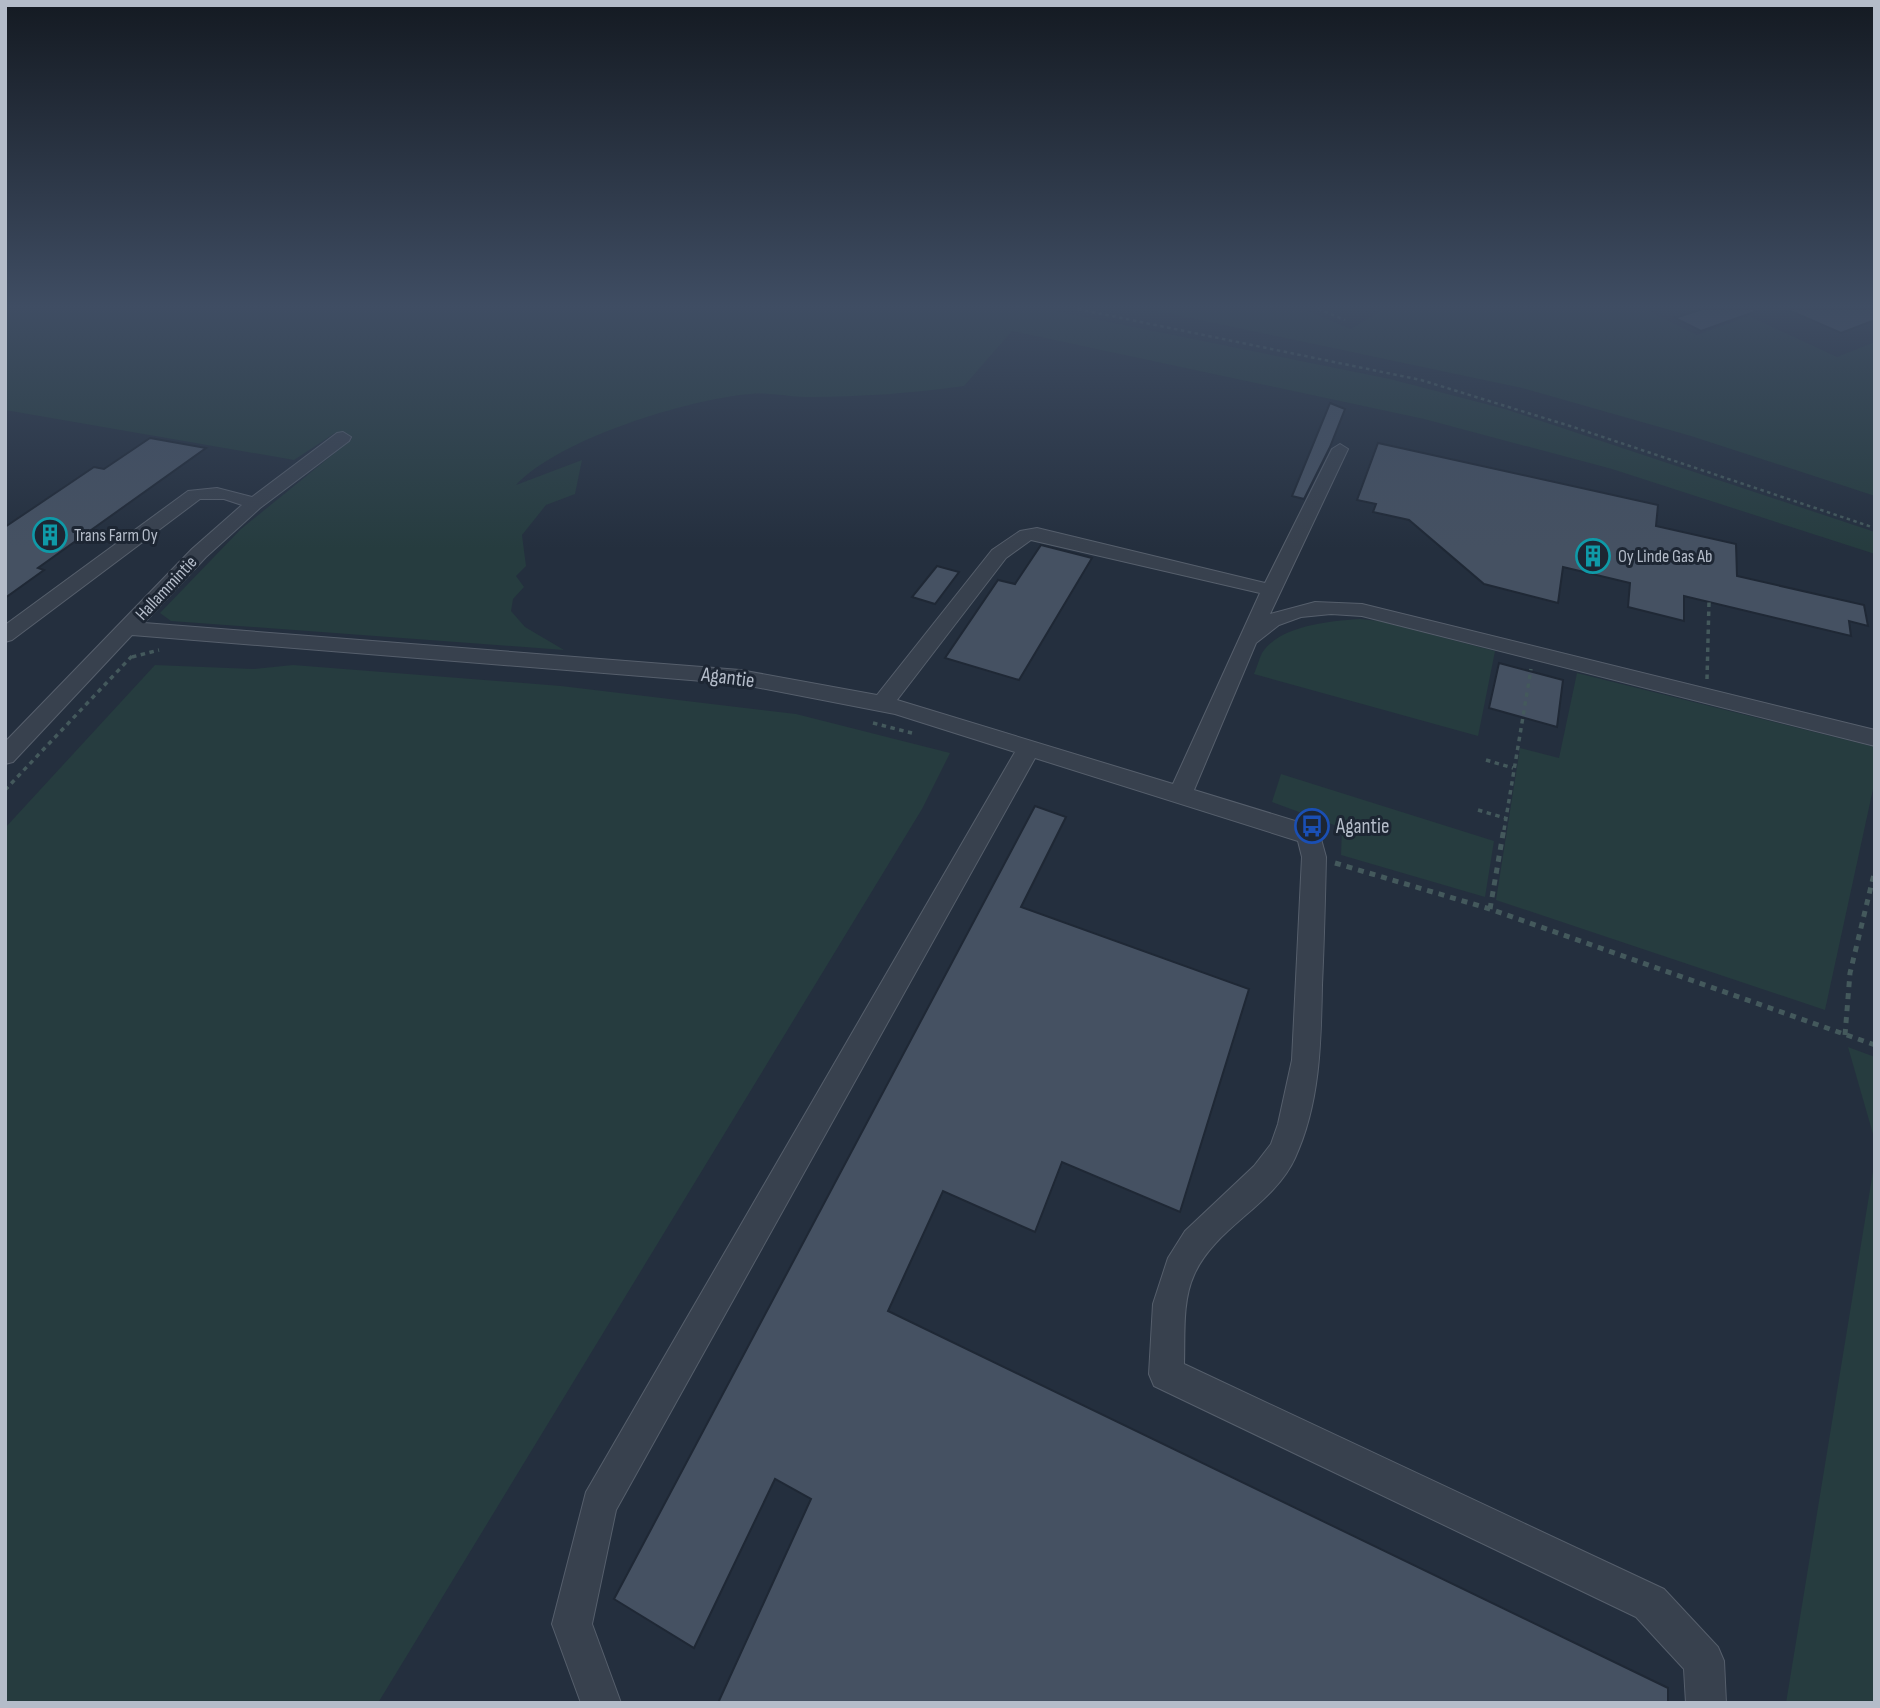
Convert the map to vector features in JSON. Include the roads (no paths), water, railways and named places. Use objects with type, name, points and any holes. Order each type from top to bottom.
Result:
[{"type":"street","name":"Hallammintie","points":[[5,756],[199,553],[254,504],[343,437]]},
{"type":"street","points":[[1180,794],[1247,639],[1340,449]]},
{"type":"street","points":[[5,635],[194,495],[204,492],[228,495],[254,504]]},
{"type":"street","points":[[881,704],[999,554],[1027,535],[1037,534],[1271,590]]},
{"type":"street","points":[[1247,639],[1266,622],[1282,614],[1317,607],[1362,610],[1875,738]]},
{"type":"street","name":"Agantie","points":[[128,628],[740,677],[819,690],[881,704],[1309,835],[1314,857],[1306,1060],[1293,1124],[1283,1152],[1265,1176],[1196,1242],[1179,1269],[1170,1304],[1166,1374],[1650,1603],[1704,1661],[1706,1703]]},
{"type":"street","points":[[601,1703],[572,1624],[599,1505],[1029,748]]},
{"type":"place","name":"Trans Farm Oy","points":[[50,535]]},
{"type":"place","name":"Oy Linde Gas Ab","points":[[1593,556]]},
{"type":"place","name":"Agantie","points":[[1312,826]]}]
